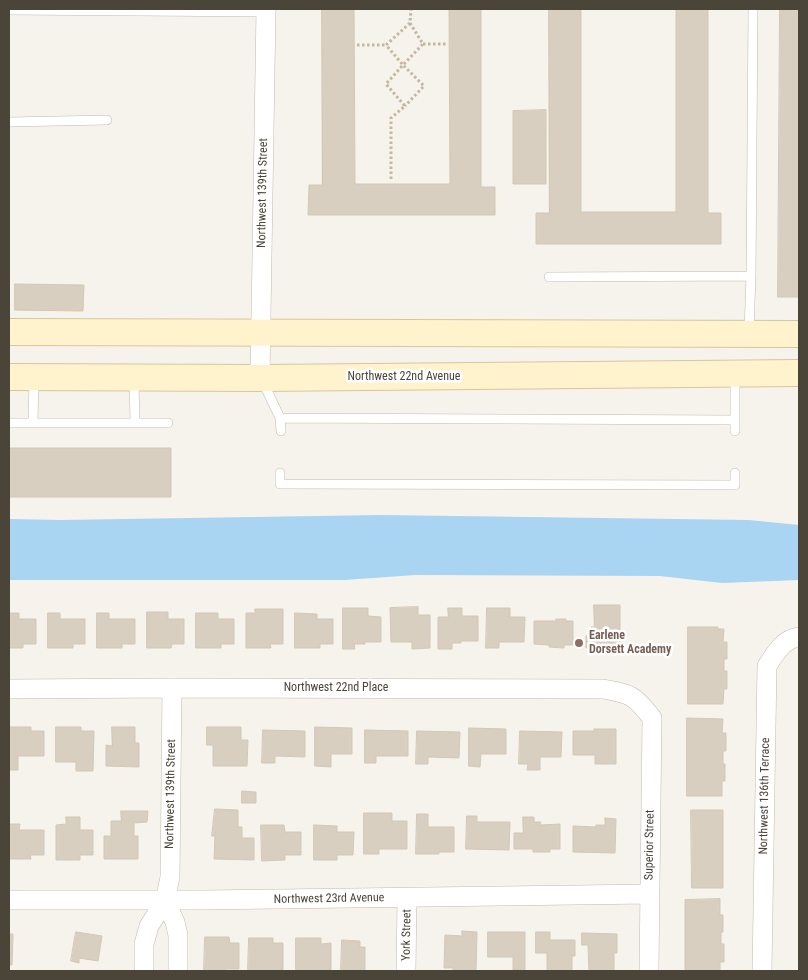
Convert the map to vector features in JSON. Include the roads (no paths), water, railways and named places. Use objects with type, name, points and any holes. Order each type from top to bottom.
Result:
[{"type":"main road","points":[[9,332],[799,334]]},
{"type":"main road","name":"Northwest 22nd Avenue","points":[[21,377],[260,378],[799,373]]},
{"type":"street","name":"Northwest 139th Street","points":[[260,378],[266,10]]},
{"type":"street","name":"Northwest 136th Terrace","points":[[762,971],[767,666],[778,649],[799,637]]},
{"type":"street","name":"Northwest 139th Street","points":[[144,971],[144,944],[149,926],[165,901],[170,877],[172,688]]},
{"type":"street","name":"Northwest 22nd Place","points":[[9,689],[604,689],[628,694],[641,704],[652,718]]},
{"type":"street","name":"Superior Street","points":[[649,971],[652,718]]},
{"type":"street","name":"Northwest 23rd Avenue","points":[[9,900],[165,901],[650,894]]},
{"type":"street","name":"York Street","points":[[406,971],[407,898]]},
{"type":"street","points":[[165,901],[175,922],[178,935],[178,971]]},
{"type":"lane","points":[[748,334],[753,9]]},
{"type":"lane","points":[[9,10],[266,10]]},
{"type":"lane","points":[[9,122],[107,120]]},
{"type":"lane","points":[[549,277],[750,276]]},
{"type":"lane","points":[[735,374],[735,431]]},
{"type":"lane","points":[[21,377],[33,423]]},
{"type":"lane","points":[[134,377],[135,423]]},
{"type":"lane","points":[[260,378],[280,418],[281,430]]},
{"type":"lane","points":[[280,418],[735,420]]},
{"type":"lane","points":[[9,423],[168,423]]},
{"type":"lane","points":[[280,473],[280,484],[734,485],[735,472]]},
{"type":"water","points":[[382,515],[749,520],[799,525],[799,580],[722,583],[660,576],[416,575],[344,580],[9,580],[9,519],[61,520]]},
{"type":"place","name":"Earlene Dorsett Academy","points":[[579,643]]}]
